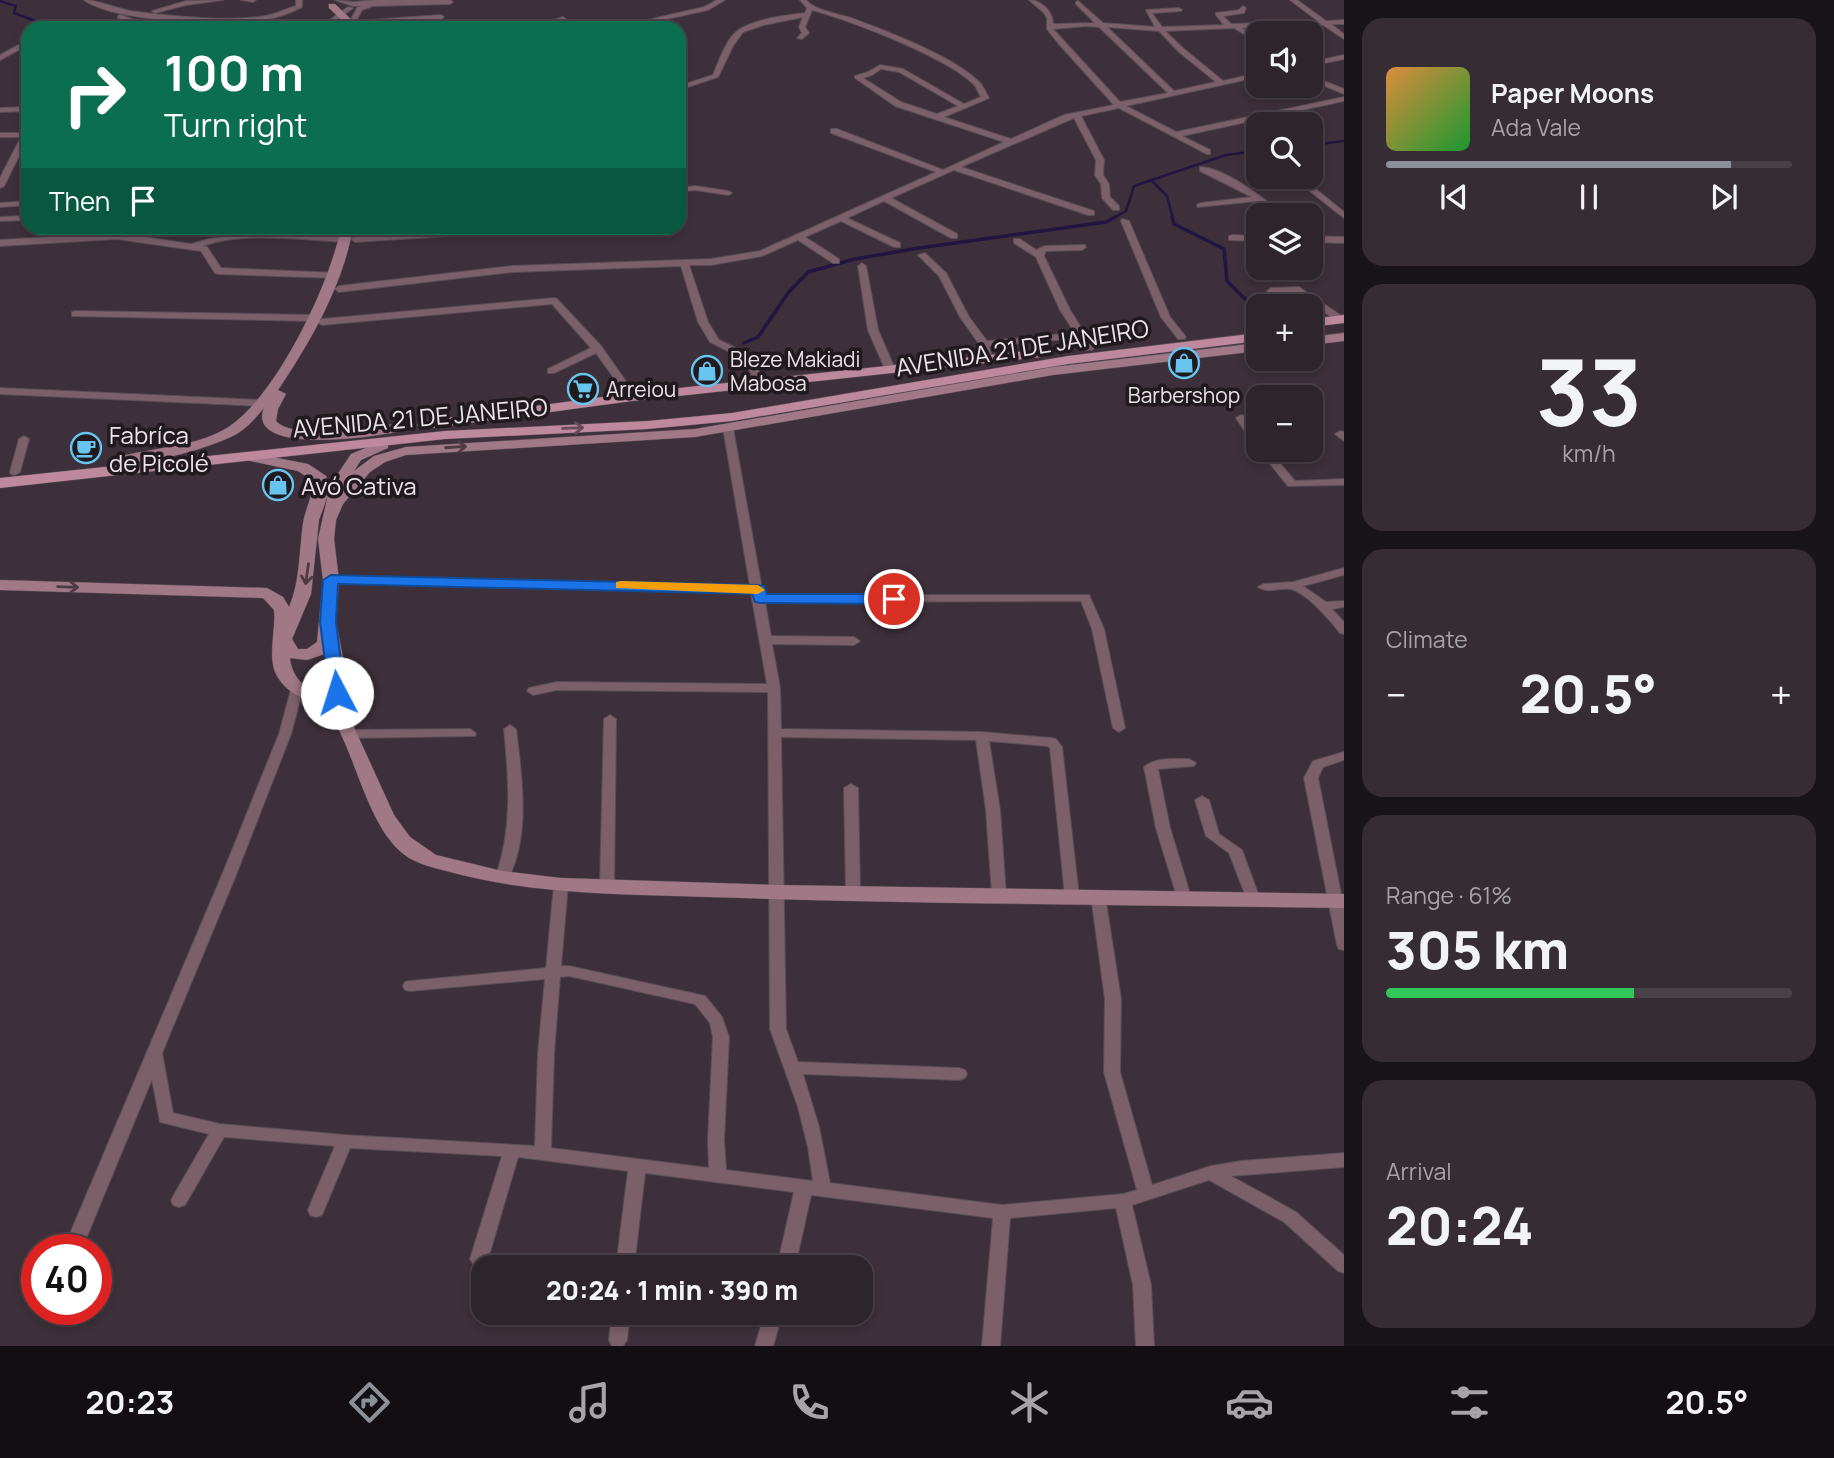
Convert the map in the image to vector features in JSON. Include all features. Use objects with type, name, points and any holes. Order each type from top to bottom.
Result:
[{"type":"main road","points":[[1323,323],[1343,322]]},
{"type":"main road","points":[[1323,328],[1343,322]]},
{"type":"main road","name":"AVENIDA 21 DE JANEIRO","points":[[7,473],[636,397],[1246,330]]},
{"type":"main road","name":"AVENIDA 21 DE JANEIRO","points":[[0,483],[445,435],[648,425],[749,414],[1055,362],[1246,338]]},
{"type":"main road","points":[[729,387],[713,397],[716,406],[730,413],[749,414]]},
{"type":"main road","points":[[636,397],[658,399],[670,406],[670,416],[648,425]]},
{"type":"street","points":[[87,0],[93,5],[146,15],[268,17],[299,6],[302,4],[299,0]]},
{"type":"street","points":[[146,15],[186,4],[220,0]]},
{"type":"street","points":[[244,0],[253,0]]},
{"type":"street","points":[[649,21],[706,9],[722,0]]},
{"type":"street","points":[[800,38],[806,33],[802,27],[808,12],[803,0]]},
{"type":"street","points":[[1032,0],[1046,11],[1059,42],[1117,104],[1207,152]]},
{"type":"street","points":[[1293,0],[1344,37]]},
{"type":"street","points":[[355,21],[357,11],[379,1]]},
{"type":"street","points":[[364,3],[336,21],[334,2],[450,2]]},
{"type":"street","points":[[1078,3],[1172,93]]},
{"type":"street","points":[[1243,8],[1242,12],[1218,14],[1246,34]]},
{"type":"street","points":[[1179,10],[1148,11],[1159,29],[1194,63],[1222,83]]},
{"type":"street","points":[[126,12],[118,16],[133,21]]},
{"type":"street","points":[[686,86],[716,76],[740,31],[785,16],[808,12],[835,13],[866,29],[889,34],[959,71],[982,89],[986,96],[980,102],[937,117]]},
{"type":"street","points":[[398,21],[441,17]]},
{"type":"street","points":[[556,21],[563,19]]},
{"type":"street","points":[[1051,26],[1099,25],[1159,29],[1344,22]]},
{"type":"street","points":[[0,58],[21,46]]},
{"type":"street","points":[[1323,61],[1344,57]]},
{"type":"street","points":[[963,106],[897,69],[880,66],[870,74],[857,77],[898,104],[1008,141]]},
{"type":"street","points":[[0,243],[71,236],[117,236],[194,246],[207,251],[218,271],[337,282],[512,268],[734,259],[762,253],[801,238],[1008,141],[1076,114],[1246,78]]},
{"type":"street","points":[[1323,83],[1344,92]]},
{"type":"street","points":[[1175,135],[1344,99]]},
{"type":"street","points":[[0,110],[21,109]]},
{"type":"street","points":[[1076,114],[1100,160],[1099,175],[1105,184],[1106,198],[1116,208]]},
{"type":"street","points":[[834,131],[942,172]]},
{"type":"street","points":[[0,135],[21,133]]},
{"type":"street","points":[[0,186],[21,142]]},
{"type":"street","points":[[953,167],[1091,213]]},
{"type":"street","points":[[1203,169],[1261,198],[1265,203]]},
{"type":"street","points":[[686,189],[728,193]]},
{"type":"street","points":[[1311,189],[1344,216]]},
{"type":"street","points":[[884,198],[954,236]]},
{"type":"street","points":[[1201,205],[1261,198]]},
{"type":"street","points":[[0,205],[21,204]]},
{"type":"street","points":[[0,219],[21,218]]},
{"type":"street","points":[[841,218],[897,245]]},
{"type":"street","points":[[1125,221],[1166,317],[1181,337]]},
{"type":"street","points":[[194,246],[219,239],[307,235]]},
{"type":"street","points":[[350,235],[337,282],[270,410],[269,424],[283,432],[301,435],[395,428]]},
{"type":"street","points":[[64,247],[71,236]]},
{"type":"street","points":[[801,238],[836,261]]},
{"type":"street","points":[[1232,238],[1246,239]]},
{"type":"street","points":[[1323,239],[1344,240]]},
{"type":"street","points":[[1017,241],[1040,256],[1079,335],[1090,348]]},
{"type":"street","points":[[1040,256],[1040,251],[1045,249],[1083,247]]},
{"type":"street","points":[[922,255],[943,275],[965,317],[984,344],[987,359]]},
{"type":"street","points":[[684,263],[703,322],[715,342],[748,357],[761,384]]},
{"type":"street","points":[[862,266],[873,330],[890,369]]},
{"type":"street","points":[[1271,291],[1299,290],[1343,322]]},
{"type":"street","points":[[75,314],[317,320],[550,300],[555,302],[598,348],[636,397]]},
{"type":"street","points":[[127,459],[217,438],[246,421],[263,403],[317,320]]},
{"type":"street","points":[[984,344],[1079,335]]},
{"type":"street","points":[[1323,340],[1344,337]]},
{"type":"street","points":[[551,371],[598,348]]},
{"type":"street","points":[[283,639],[292,653],[317,652],[326,642],[331,580],[326,539],[328,520],[336,502],[349,489],[361,469],[380,457],[399,452],[648,438],[729,428],[1026,376],[1246,348]]},
{"type":"street","points":[[0,391],[263,403]]},
{"type":"street","points":[[1241,418],[1246,425]]},
{"type":"street","points":[[729,428],[774,688],[778,1029],[795,1068],[818,1150],[813,1188],[790,1255]]},
{"type":"street","points":[[336,502],[335,488],[356,457],[383,444],[445,435]]},
{"type":"street","points":[[7,473],[24,439]]},
{"type":"street","points":[[246,456],[303,467],[321,479],[321,493],[311,520],[303,594],[283,639]]},
{"type":"street","points":[[1274,462],[1292,484],[1344,482]]},
{"type":"street","points":[[1265,587],[1294,585],[1344,571]]},
{"type":"street","points":[[331,580],[759,594],[1085,597],[1098,629],[1119,728]]},
{"type":"street","points":[[0,585],[267,593],[275,597],[284,612],[283,671],[297,689],[338,712]]},
{"type":"street","points":[[1294,585],[1324,606],[1344,630]]},
{"type":"street","points":[[1324,606],[1344,604]]},
{"type":"street","points":[[328,622],[337,674],[338,712],[385,816],[402,842],[430,860],[502,878],[561,885],[777,892],[853,891],[1340,901]]},
{"type":"street","points":[[766,640],[854,641]]},
{"type":"street","points":[[533,691],[557,686],[774,688]]},
{"type":"street","points":[[79,1234],[156,1056],[285,734],[297,689]]},
{"type":"street","points":[[607,886],[610,719]]},
{"type":"street","points":[[502,878],[512,855],[516,832],[510,729]]},
{"type":"street","points":[[348,734],[470,733]]},
{"type":"street","points":[[774,733],[982,736],[1048,741],[1056,747],[1072,896]]},
{"type":"street","points":[[982,736],[993,810],[999,895]]},
{"type":"street","points":[[1344,756],[1318,764],[1311,772],[1340,901],[1344,945]]},
{"type":"street","points":[[1184,897],[1163,828],[1152,767],[1157,764],[1189,763]]},
{"type":"street","points":[[851,788],[853,891]]},
{"type":"street","points":[[1202,800],[1213,836],[1235,850],[1253,899]]},
{"type":"street","points":[[543,1154],[551,970],[561,885]]},
{"type":"street","points":[[1098,896],[1113,999],[1112,1072],[1146,1194]]},
{"type":"street","points":[[410,986],[551,970],[593,975],[700,1000],[717,1021],[723,1056],[716,1140],[718,1177]]},
{"type":"street","points":[[156,1056],[166,1118],[220,1130],[345,1141],[512,1150],[637,1168],[1002,1212],[1123,1201],[1211,1173],[1241,1168],[1344,1160]]},
{"type":"street","points":[[795,1068],[960,1074]]},
{"type":"street","points":[[179,1200],[220,1130]]},
{"type":"street","points":[[316,1210],[345,1141]]},
{"type":"street","points":[[480,1255],[512,1150]]},
{"type":"street","points":[[626,1255],[637,1168]]},
{"type":"street","points":[[1211,1173],[1290,1217],[1344,1266]]},
{"type":"street","points":[[1123,1201],[1142,1285],[1145,1346]]},
{"type":"street","points":[[990,1346],[1002,1212]]},
{"type":"street","points":[[618,1340],[620,1325]]},
{"type":"street","points":[[764,1346],[770,1325]]},
{"type":"waterway","points":[[0,1],[16,6],[14,13],[35,21]]},
{"type":"waterway","points":[[1323,144],[1344,141]]},
{"type":"waterway","points":[[1151,180],[1226,155],[1246,152]]},
{"type":"waterway","points":[[1112,219],[1126,211],[1134,186],[1151,180]]},
{"type":"waterway","points":[[1151,180],[1167,196],[1173,219]]},
{"type":"waterway","points":[[744,343],[758,337],[788,293],[808,272],[855,259],[1106,222],[1115,217]]},
{"type":"waterway","points":[[1172,217],[1174,224],[1224,249],[1227,281],[1246,300]]},
{"type":"slow traffic","points":[[621,585],[758,590]]},
{"type":"place","name":"Barbershop","points":[[1184,363]]},
{"type":"place","name":"Bleze Makiadi Mabosa","points":[[707,371]]},
{"type":"place","name":"Arreiou","points":[[583,389]]},
{"type":"place","name":"Fabríca de Picolé","points":[[86,448]]},
{"type":"place","name":"Avó Cativa","points":[[278,485]]},
{"type":"route","points":[[337,693],[337,674],[328,622],[331,580],[619,585],[758,590],[760,599],[894,599]]}]
